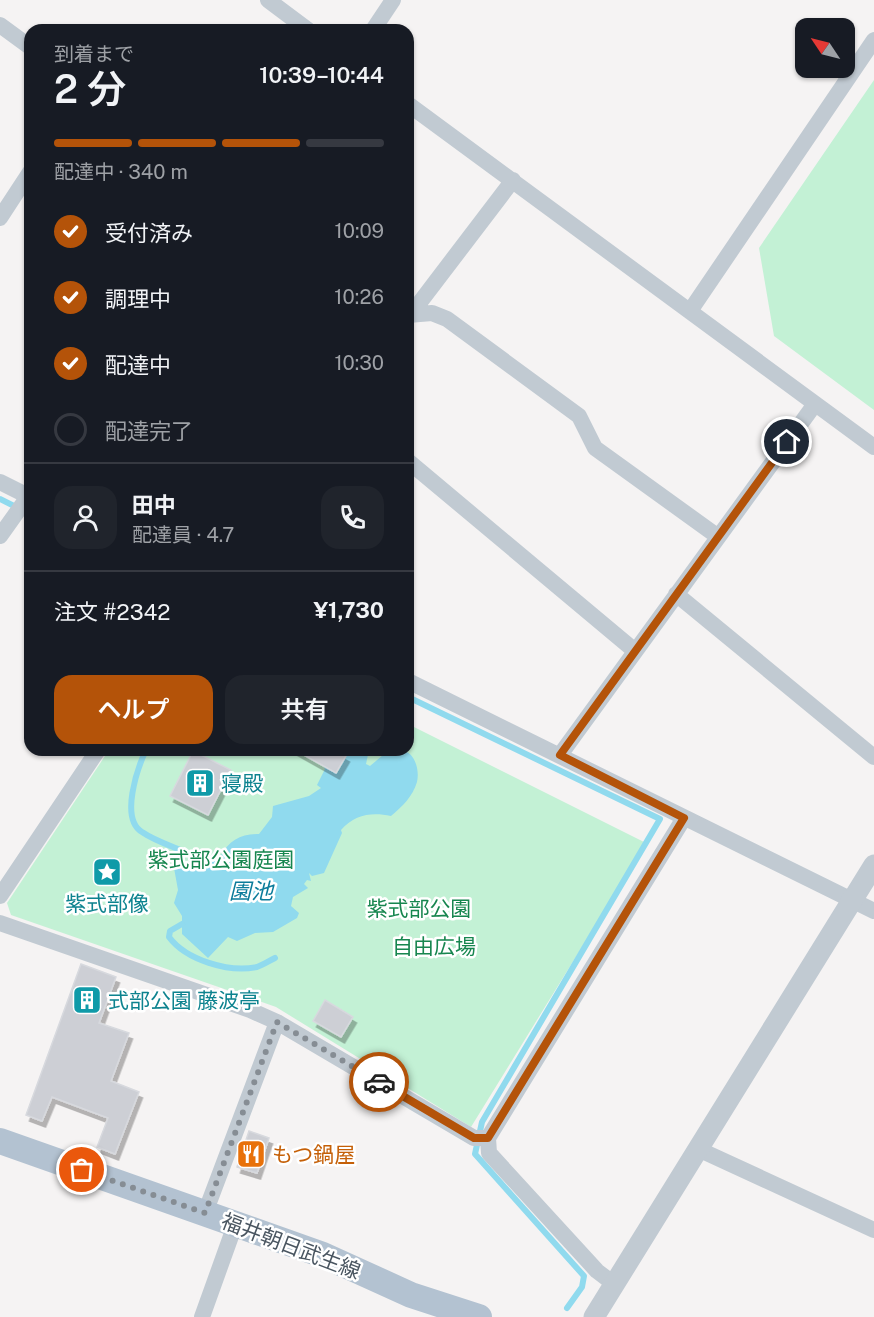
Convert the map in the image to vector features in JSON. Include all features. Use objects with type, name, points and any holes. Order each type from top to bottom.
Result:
[{"type":"main road","name":"福井朝日武生線","points":[[0,1141],[323,1255],[411,1295],[479,1317]]},
{"type":"street","points":[[268,0],[300,24]]},
{"type":"street","points":[[377,24],[393,0]]},
{"type":"street","points":[[0,25],[24,43]]},
{"type":"street","points":[[690,311],[874,40]]},
{"type":"street","points":[[414,108],[874,447]]},
{"type":"street","points":[[414,309],[513,180]]},
{"type":"street","points":[[0,218],[24,181]]},
{"type":"street","points":[[414,315],[432,313],[447,319],[579,416],[595,448],[717,536]]},
{"type":"street","points":[[560,755],[815,404]]},
{"type":"street","points":[[414,466],[634,651]]},
{"type":"street","points":[[0,482],[24,494]]},
{"type":"street","points":[[0,536],[24,503]]},
{"type":"street","points":[[676,594],[874,757]]},
{"type":"street","points":[[414,684],[874,911]]},
{"type":"street","points":[[0,896],[94,756]]},
{"type":"street","points":[[614,1284],[597,1271],[489,1153],[488,1138],[684,818]]},
{"type":"street","points":[[594,1317],[874,865]]},
{"type":"street","points":[[0,923],[239,1006],[277,1022],[474,1138],[488,1138]]},
{"type":"street","points":[[205,1213],[277,1022]]},
{"type":"street","points":[[698,1149],[874,1230]]},
{"type":"street","points":[[202,1317],[235,1225]]},
{"type":"green space","points":[[874,80],[874,410],[774,336],[759,248]]},
{"type":"green space","name":"紫式部公園","points":[[414,727],[646,843],[471,1127],[276,1007],[11,915],[7,903],[105,756],[414,756]]},
{"type":"water","name":"園池","points":[[346,756],[368,756],[366,764],[370,766],[382,756],[411,756],[418,775],[410,797],[391,816],[377,814],[358,817],[341,830],[342,833],[324,873],[312,876],[309,873],[311,881],[307,880],[304,884],[308,888],[293,897],[291,906],[299,913],[297,918],[273,932],[255,933],[237,941],[228,937],[208,958],[182,934],[182,916],[174,903],[178,890],[174,868],[183,868],[184,862],[195,862],[196,857],[208,863],[211,859],[222,862],[223,859],[220,857],[232,842],[247,835],[259,834],[272,817],[273,806],[309,796],[321,788],[317,785],[325,769],[323,765],[337,773]]},
{"type":"building","name":"寝殿","points":[[190,756],[203,756],[231,770],[208,815],[170,796]]},
{"type":"building","points":[[306,756],[346,756],[336,773]]},
{"type":"building","points":[[81,964],[116,977],[99,1023],[129,1033],[111,1081],[139,1092],[115,1154],[97,1147],[108,1118],[52,1097],[42,1121],[26,1115]]},
{"type":"building","points":[[325,1000],[353,1017],[341,1037],[313,1021]]},
{"type":"building","points":[[249,1131],[269,1138],[257,1173],[237,1167]]},
{"type":"waterway","points":[[0,499],[24,511]]},
{"type":"waterway","points":[[414,700],[660,819],[482,1122],[475,1154],[584,1276],[582,1287],[567,1308]]},
{"type":"waterway","points":[[143,756],[132,793],[131,805],[135,826],[148,836],[196,857]]},
{"type":"waterway","points":[[182,924],[170,931],[169,937],[186,952],[209,963],[246,968],[257,967],[275,958]]},
{"type":"way so far","points":[[82,1170],[205,1213],[277,1022],[379,1082]]},
{"type":"place","name":"寝殿","points":[[200,783]]},
{"type":"place","name":"紫式部像","points":[[107,872]]},
{"type":"place","name":"式部公園 藤波亭","points":[[87,1000]]},
{"type":"place","name":"もつ鍋屋","points":[[251,1154]]},
{"type":"route","points":[[379,1082],[474,1138],[488,1138],[684,818],[560,755],[787,442]]},
{"type":"park label","name":"紫式部公園庭園","points":[[221,859]]},
{"type":"park label","name":"自由広場","points":[[434,946]]}]
